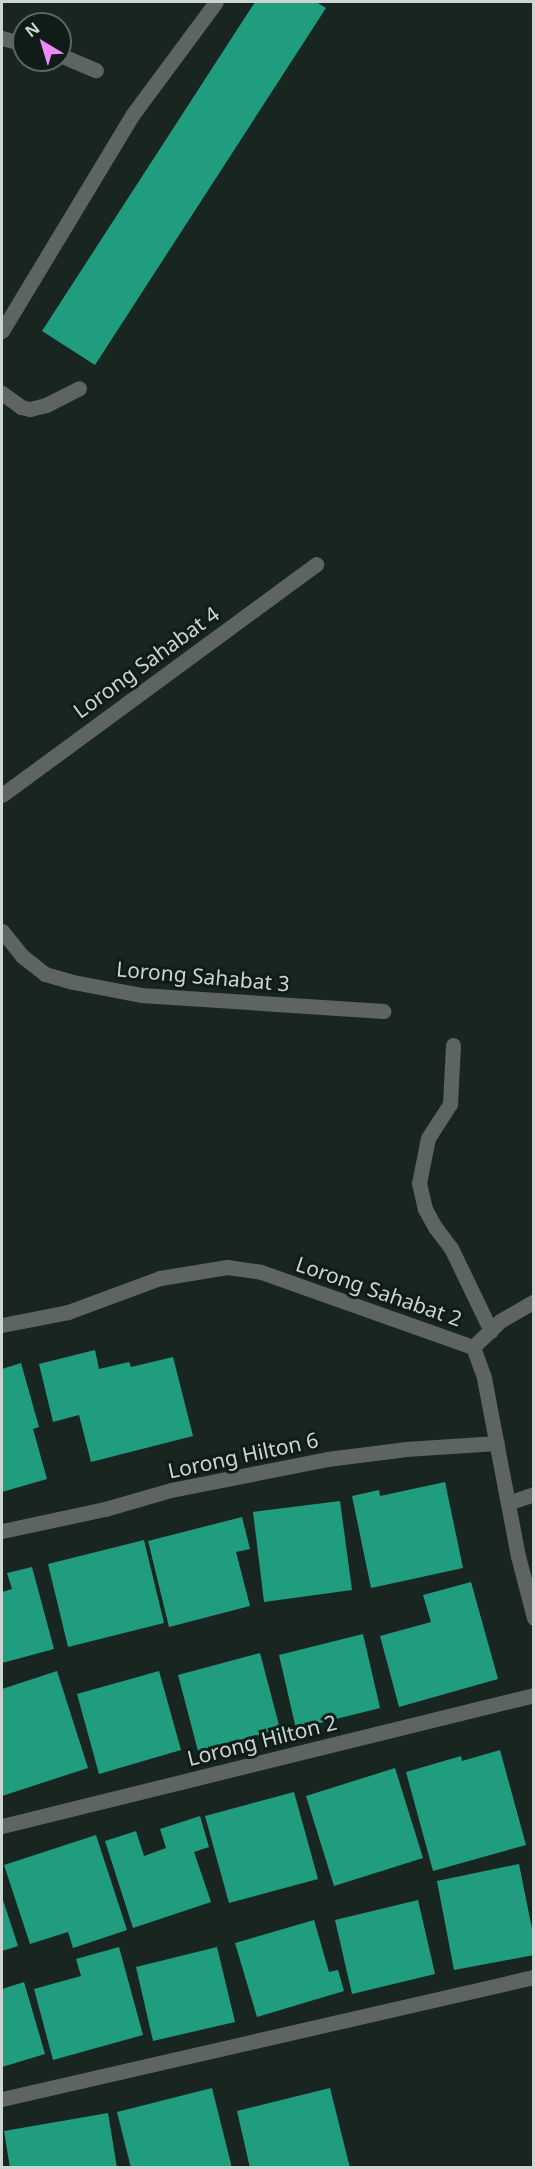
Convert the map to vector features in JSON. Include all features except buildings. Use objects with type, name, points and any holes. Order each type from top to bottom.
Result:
[{"type":"street","points":[[2,331],[133,114],[216,2]]},
{"type":"street","points":[[72,60],[96,70]]},
{"type":"street","points":[[2,393],[21,407],[30,409],[46,405],[79,388]]},
{"type":"street","name":"Lorong Sahabat 4","points":[[2,795],[316,564]]},
{"type":"street","name":"Lorong Sahabat 3","points":[[2,931],[22,956],[45,974],[73,982],[141,995],[383,1011]]},
{"type":"street","points":[[453,1045],[450,1104],[428,1138],[419,1183],[425,1209],[451,1248],[491,1330]]},
{"type":"street","name":"Lorong Sahabat 2","points":[[2,1325],[68,1312],[160,1278],[227,1267],[261,1272],[473,1347],[484,1378],[508,1503],[534,1618]]},
{"type":"street","points":[[473,1347],[500,1322],[534,1301]]},
{"type":"street","name":"Lorong Hilton 6","points":[[2,1531],[105,1509],[171,1490],[327,1459],[406,1449],[497,1443]]},
{"type":"street","points":[[508,1503],[534,1494]]},
{"type":"street","name":"Lorong Hilton 2","points":[[2,1826],[534,1695]]},
{"type":"street","points":[[2,2099],[534,1977]]}]
